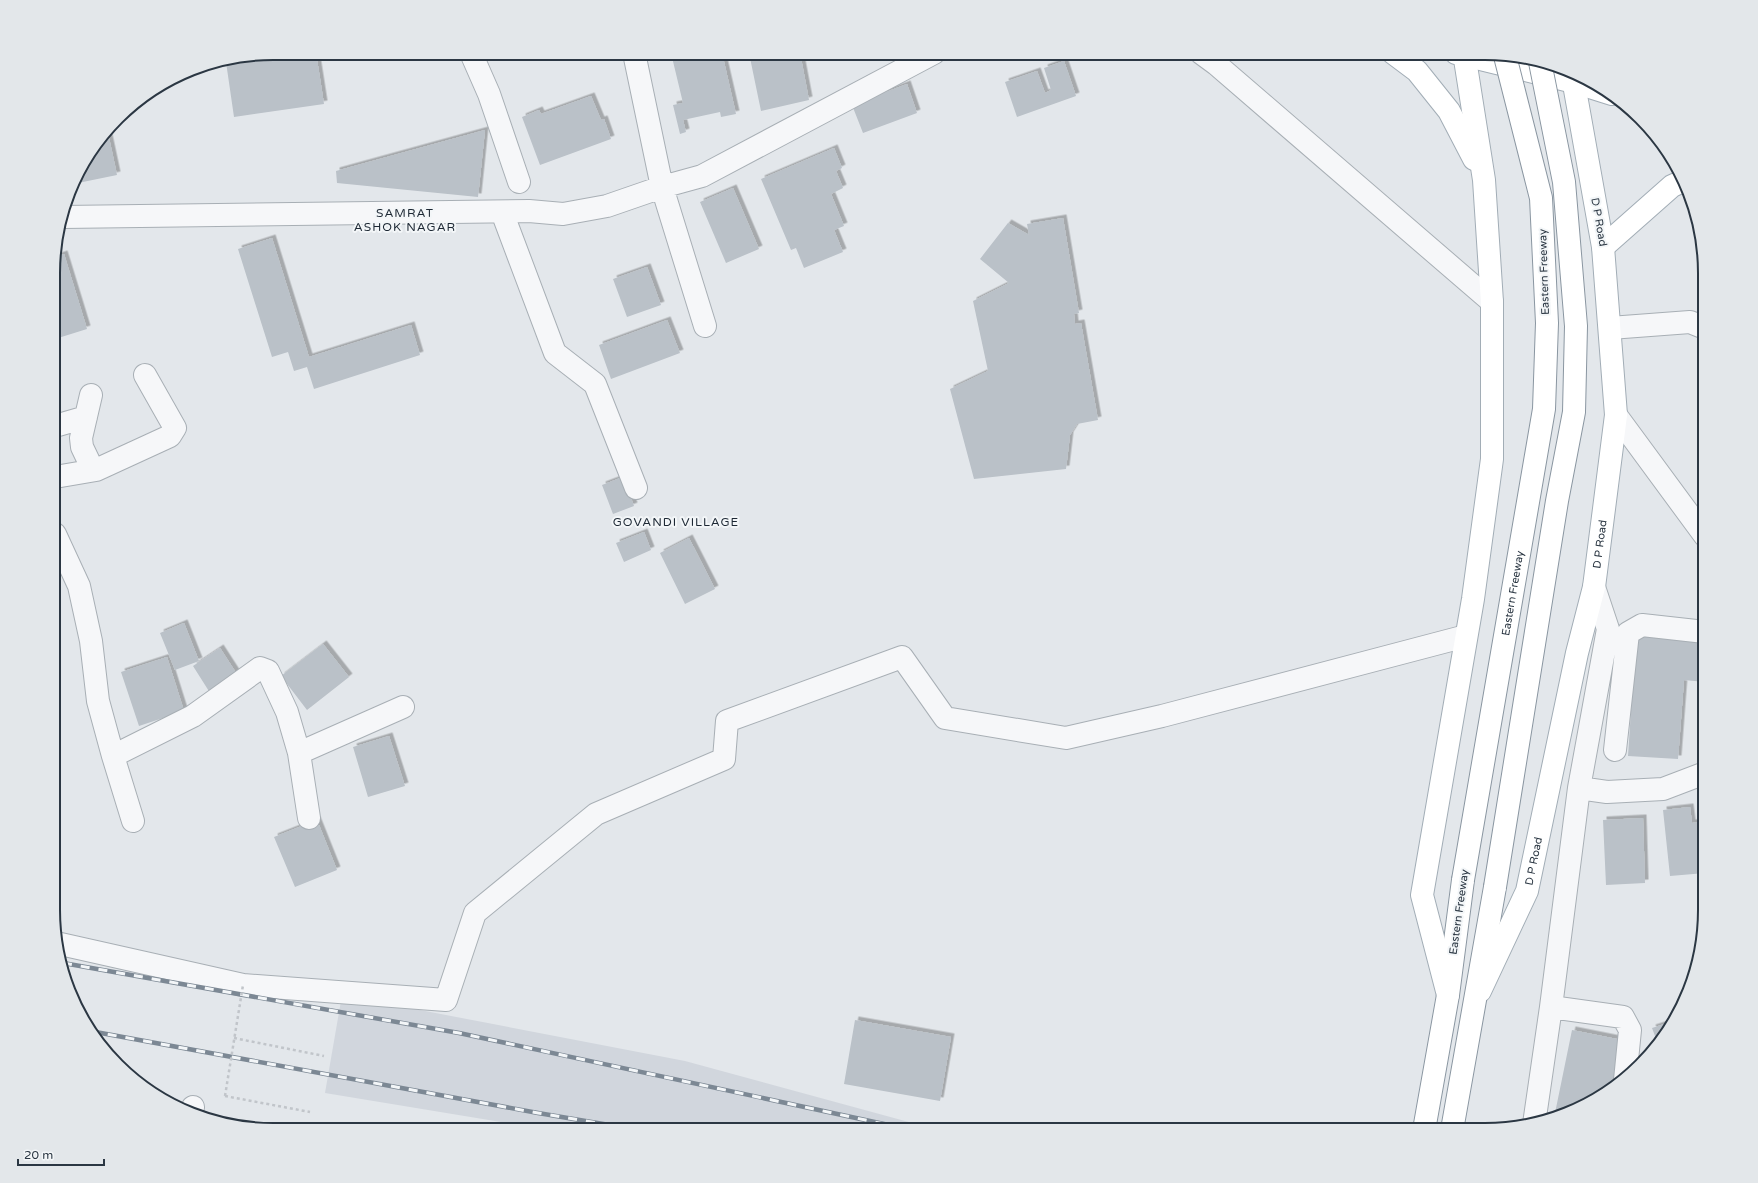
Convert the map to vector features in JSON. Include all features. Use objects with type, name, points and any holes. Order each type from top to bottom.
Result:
[{"type":"main road","points":[[1402,60],[1417,71],[1449,111],[1484,180]]},
{"type":"main road","points":[[1448,995],[1422,895],[1466,636],[1492,459],[1492,302],[1484,180],[1463,60]]},
{"type":"main road","points":[[1491,60],[1566,75]]},
{"type":"main road","name":"Eastern Freeway","points":[[1425,1122],[1448,995],[1463,880],[1544,409],[1546,323],[1541,198],[1506,61]]},
{"type":"main road","points":[[1453,1123],[1496,887],[1556,509],[1574,412],[1576,326],[1564,182],[1541,67]]},
{"type":"main road","name":"D P Road","points":[[1476,1000],[1527,891],[1577,653],[1594,587],[1616,415],[1603,247],[1573,79]]},
{"type":"main road","points":[[1603,247],[1672,186],[1678,183]]},
{"type":"street","points":[[474,60],[489,94],[519,182]]},
{"type":"street","points":[[635,60],[662,187],[705,326]]},
{"type":"street","points":[[67,217],[502,212],[563,214],[607,206],[662,187],[702,176],[921,60]]},
{"type":"street","points":[[1210,60],[1492,302]]},
{"type":"street","points":[[502,212],[555,353],[595,384],[636,488]]},
{"type":"street","points":[[1610,328],[1690,322],[1698,325]]},
{"type":"street","points":[[60,476],[93,470],[170,436],[175,428],[145,375]]},
{"type":"street","points":[[91,395],[81,438],[82,447],[93,470]]},
{"type":"street","points":[[1616,415],[1696,515]]},
{"type":"street","points":[[60,425],[86,417]]},
{"type":"street","points":[[60,545],[79,586],[91,641],[98,701],[133,821]]},
{"type":"street","points":[[1535,1117],[1551,1007],[1579,788],[1608,629],[1594,587]]},
{"type":"street","points":[[1615,750],[1628,633],[1642,625],[1698,631]]},
{"type":"street","points":[[63,945],[243,985],[446,1000],[475,913],[596,814],[724,759],[727,721],[902,657],[945,718],[1066,738],[1162,716],[1466,636]]},
{"type":"street","points":[[113,756],[193,716],[260,668],[268,671],[287,712],[299,754],[309,818]]},
{"type":"street","points":[[299,754],[403,707]]},
{"type":"street","points":[[1579,788],[1607,792],[1663,789],[1698,774]]},
{"type":"street","points":[[1551,1007],[1623,1017],[1630,1030],[1625,1071]]},
{"type":"path","points":[[243,985],[225,1096],[310,1112]]},
{"type":"path","points":[[234,1038],[324,1056]]},
{"type":"shaded area","points":[[342,995],[685,1061],[912,1123],[507,1123],[325,1093]]},
{"type":"building","points":[[259,60],[317,60],[324,104],[234,117],[226,65]]},
{"type":"building","points":[[673,60],[724,60],[736,114],[721,117],[720,112],[683,120],[686,132],[680,134],[673,105],[683,103]]},
{"type":"building","points":[[750,60],[801,60],[809,100],[761,111]]},
{"type":"building","points":[[1064,61],[1076,96],[1017,117],[1005,82],[1037,71],[1045,93],[1051,90],[1044,68]]},
{"type":"building","points":[[907,84],[917,113],[863,133],[852,105]]},
{"type":"building","points":[[591,96],[601,120],[604,119],[611,139],[540,165],[522,117],[539,110],[541,114]]},
{"type":"building","points":[[485,130],[478,197],[337,183],[336,171]]},
{"type":"building","points":[[109,137],[117,175],[80,183],[88,166]]},
{"type":"building","points":[[834,148],[842,168],[836,171],[843,188],[831,194],[844,226],[834,230],[843,252],[804,268],[796,248],[791,250],[761,179]]},
{"type":"building","points":[[733,188],[759,249],[726,263],[700,202]]},
{"type":"building","points":[[1063,218],[1079,313],[1074,314],[1075,324],[1081,323],[1098,420],[1077,424],[1070,435],[1066,469],[974,479],[950,389],[988,371],[973,301],[1009,283],[980,259],[1008,223],[1029,235],[1027,224]]},
{"type":"building","points":[[272,238],[309,357],[411,325],[420,355],[314,389],[307,367],[294,371],[288,352],[272,357],[238,249]]},
{"type":"building","points":[[64,254],[87,329],[60,337],[60,259],[61,255]]},
{"type":"building","points":[[647,267],[661,305],[627,317],[613,279]]},
{"type":"building","points":[[667,320],[680,353],[611,379],[599,345]]},
{"type":"building","points":[[623,477],[634,506],[613,514],[602,485]]},
{"type":"building","points":[[644,532],[651,550],[624,562],[616,543]]},
{"type":"building","points":[[689,538],[715,589],[685,604],[660,553]]},
{"type":"building","points":[[184,623],[199,661],[175,670],[160,633]]},
{"type":"building","points":[[1636,636],[1698,640],[1698,681],[1684,680],[1678,759],[1628,756]]},
{"type":"building","points":[[323,644],[349,677],[307,710],[281,676]]},
{"type":"building","points":[[220,648],[240,679],[212,696],[193,666]]},
{"type":"building","points":[[167,657],[184,711],[139,726],[121,672]]},
{"type":"building","points":[[389,736],[405,786],[368,797],[353,747]]},
{"type":"building","points":[[1690,807],[1692,823],[1698,822],[1698,874],[1670,876],[1663,810]]},
{"type":"building","points":[[1643,818],[1645,883],[1606,885],[1603,820]]},
{"type":"building","points":[[317,820],[337,870],[295,887],[274,837]]},
{"type":"building","points":[[855,1020],[951,1037],[940,1101],[844,1084]]},
{"type":"building","points":[[1666,1024],[1656,1038],[1652,1028]]},
{"type":"building","points":[[1572,1030],[1622,1040],[1617,1077],[1592,1095],[1555,1111]]},
{"type":"railway","points":[[67,964],[459,1033],[879,1123]]},
{"type":"railway","points":[[99,1033],[597,1123]]},
{"type":"district","name":"SAMRAT ASHOK NAGAR","points":[[405,220]]},
{"type":"district","name":"GOVANDI VILLAGE","points":[[676,522]]}]
